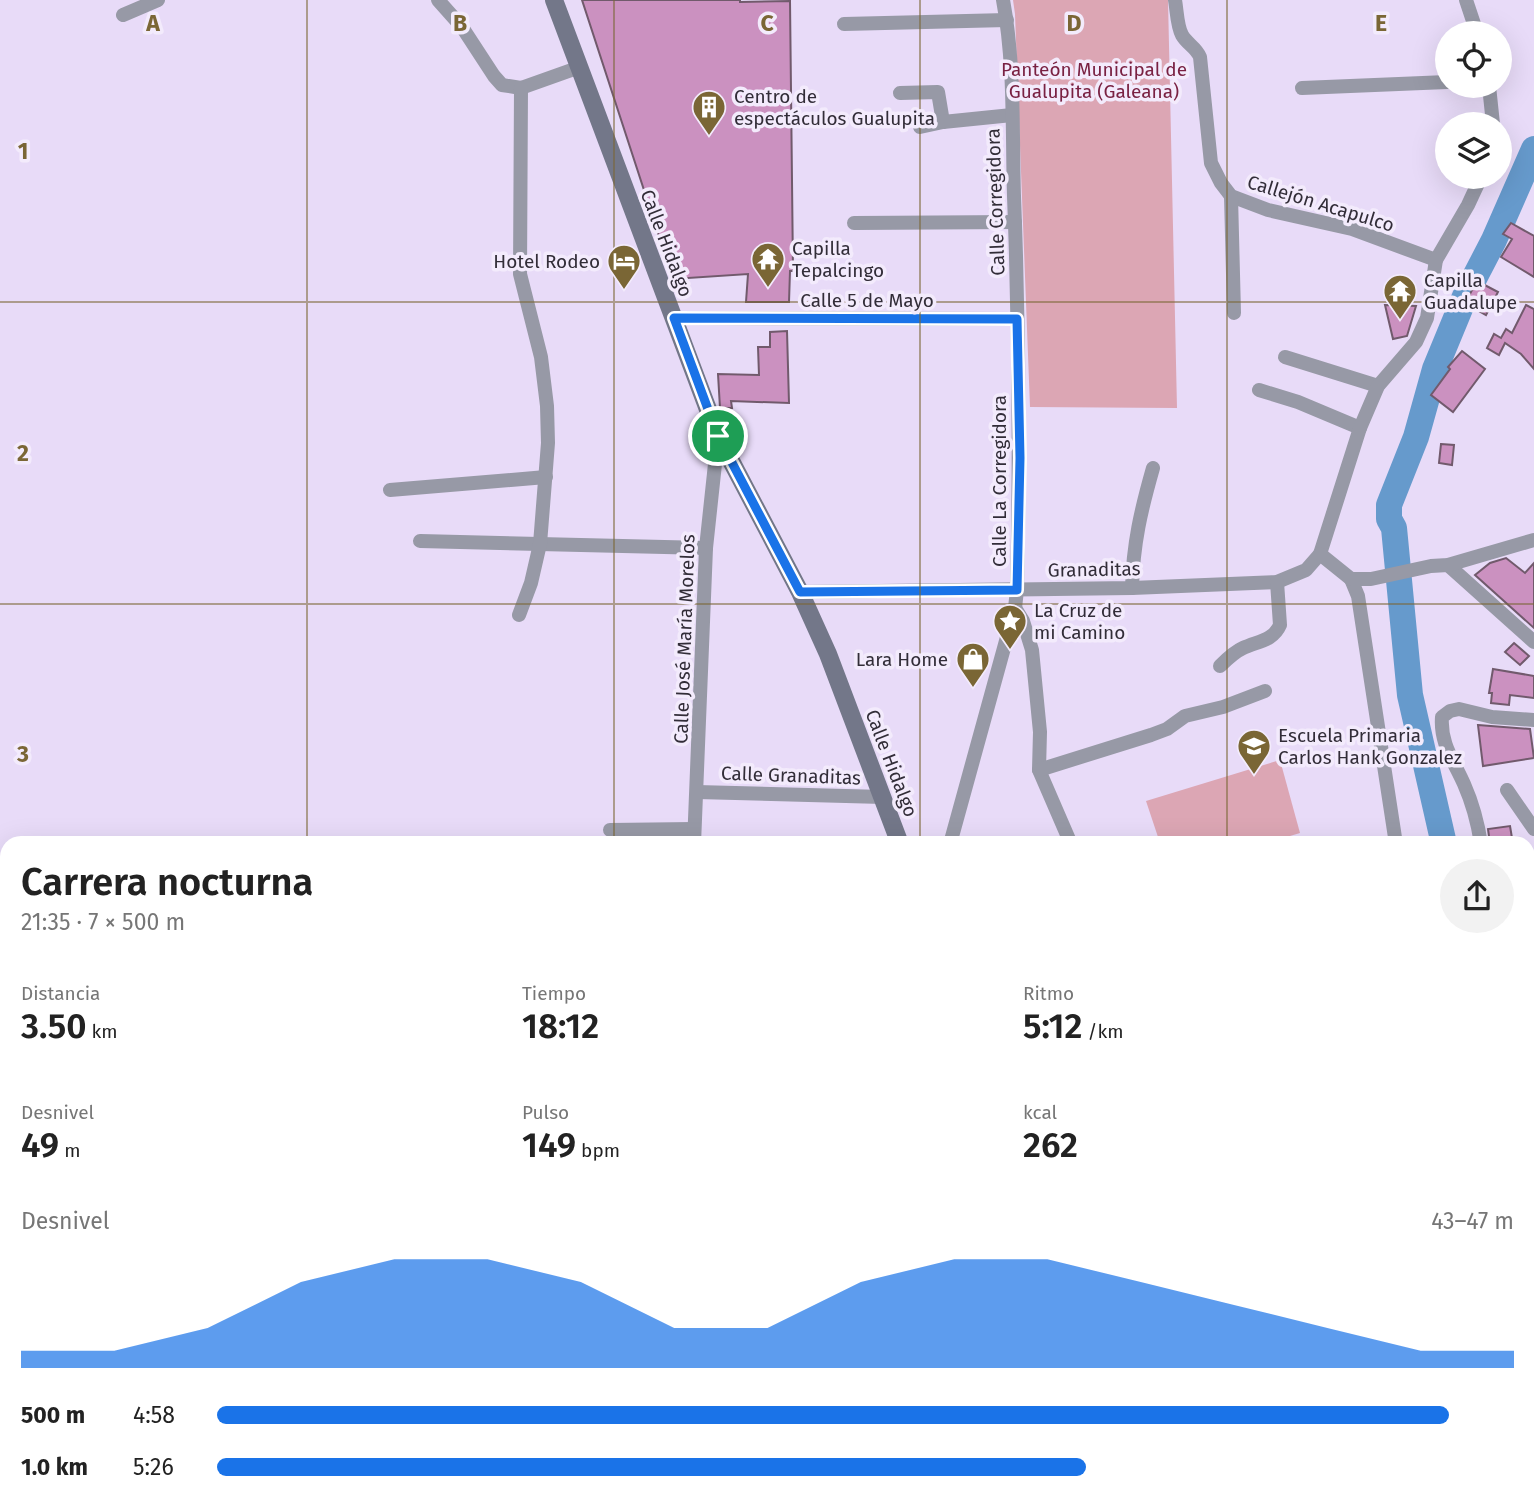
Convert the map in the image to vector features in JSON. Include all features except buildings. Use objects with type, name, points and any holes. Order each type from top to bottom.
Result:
[{"type":"main road","name":"Calle Hidalgo","points":[[554,0],[718,436],[800,592],[828,654],[897,836]]},
{"type":"street","points":[[123,15],[158,0]]},
{"type":"street","points":[[438,0],[462,27],[502,85],[521,88],[580,67]]},
{"type":"street","name":"Calle Corregidora","points":[[1003,0],[1011,62],[1017,319]]},
{"type":"street","name":"Callejón Acapulco","points":[[1175,0],[1180,32],[1183,38],[1198,49],[1200,57],[1211,163],[1231,196],[1268,210],[1352,229],[1436,260]]},
{"type":"street","points":[[1466,0],[1473,21]]},
{"type":"street","points":[[844,24],[1007,20]]},
{"type":"street","points":[[1302,88],[1435,82]]},
{"type":"street","points":[[519,615],[531,583],[540,544],[546,477],[547,406],[541,358],[520,274],[521,88]]},
{"type":"street","points":[[900,93],[938,92],[943,122]]},
{"type":"street","points":[[920,127],[1012,115]]},
{"type":"street","points":[[1395,836],[1358,596],[1352,579],[1320,554],[1360,428],[1378,386],[1420,335],[1427,318],[1436,260],[1475,189]]},
{"type":"street","points":[[1231,196],[1234,313]]},
{"type":"street","points":[[854,223],[1015,222]]},
{"type":"street","name":"Calle 5 de Mayo","points":[[674,318],[1017,319]]},
{"type":"street","name":"Calle La Corregidora","points":[[952,836],[1015,608],[1020,458],[1017,319]]},
{"type":"street","points":[[1285,356],[1378,386]]},
{"type":"street","points":[[1259,390],[1298,402],[1360,428]]},
{"type":"street","name":"Calle José María Morelos","points":[[694,836],[706,548],[718,436]]},
{"type":"street","points":[[1132,588],[1138,522],[1153,468]]},
{"type":"street","points":[[390,490],[546,477]]},
{"type":"street","points":[[1352,579],[1371,579],[1448,565],[1534,540]]},
{"type":"street","points":[[420,541],[706,548]]},
{"type":"street","name":"Granaditas","points":[[800,592],[1132,588],[1277,582],[1306,569],[1320,554]]},
{"type":"street","points":[[1448,565],[1534,642]]},
{"type":"street","points":[[1220,666],[1242,648],[1264,641],[1277,631],[1280,625],[1277,582]]},
{"type":"street","points":[[1015,608],[1023,621],[1032,650],[1040,732],[1040,770],[1067,836]]},
{"type":"street","points":[[1040,770],[1159,732],[1185,716],[1223,707],[1265,691]]},
{"type":"street","points":[[1478,836],[1464,783],[1453,766],[1443,739],[1442,717],[1459,709],[1492,717],[1534,720]]},
{"type":"street","points":[[1507,790],[1534,829]]},
{"type":"street","name":"Calle Granaditas","points":[[697,792],[883,797]]},
{"type":"street","points":[[610,830],[694,836]]},
{"type":"green space","name":"Panteón Municipal de Gualupita (Galeana)","points":[[1013,0],[1168,0],[1177,408],[1030,407]]},
{"type":"green space","points":[[1280,760],[1300,833],[1290,836],[1158,836],[1146,801]]},
{"type":"waterway","points":[[1442,836],[1410,695],[1394,528],[1389,519],[1389,505],[1416,437],[1435,369],[1466,294],[1494,240],[1534,149]]},
{"type":"place","name":"Centro de espectáculos Gualupita","points":[[709,137]]},
{"type":"place","name":"Capilla Tepalcingo","points":[[768,289]]},
{"type":"place","name":"Hotel Rodeo","points":[[624,291]]},
{"type":"place","name":"Capilla Guadalupe","points":[[1400,321]]},
{"type":"place","name":"La Cruz de mi Camino","points":[[1010,651]]},
{"type":"place","name":"Lara Home","points":[[973,689]]},
{"type":"place","name":"Escuela Primaria Carlos Hank Gonzalez","points":[[1254,776]]},
{"type":"route","points":[[674,318],[1017,319],[1020,458],[1017,590],[800,592],[718,436],[674,318]]}]
